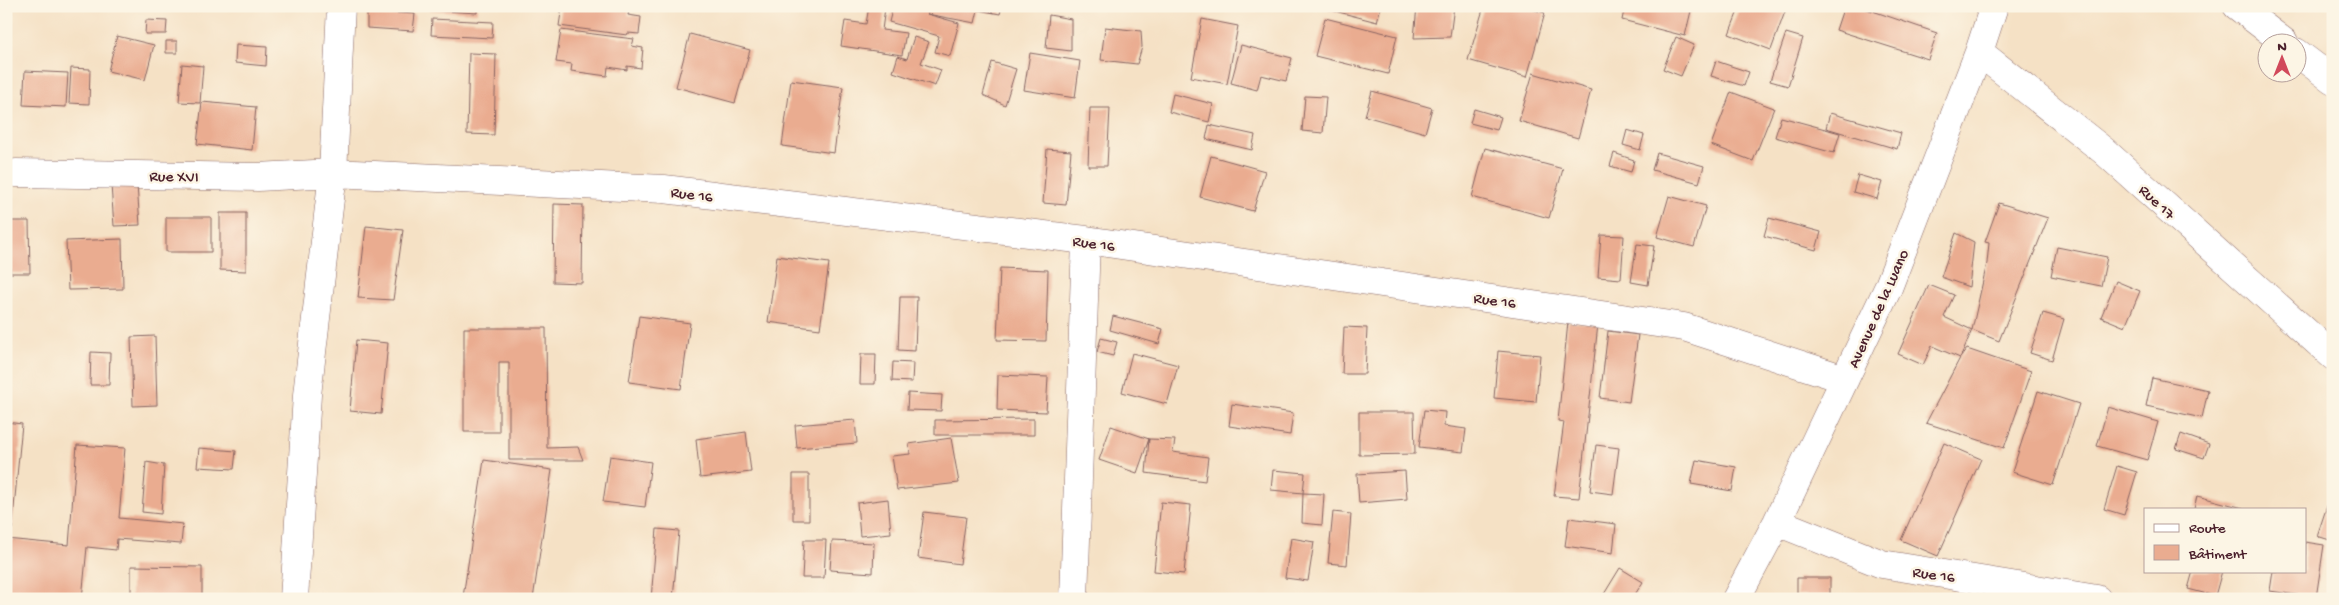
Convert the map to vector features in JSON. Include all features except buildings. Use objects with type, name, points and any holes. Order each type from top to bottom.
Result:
[{"type":"street","points":[[294,599],[307,395],[333,173],[341,6]]},
{"type":"street","name":"Avenue de la Luano","points":[[1736,599],[1778,522],[1888,288],[1979,52],[1994,6]]},
{"type":"street","points":[[2237,6],[2271,32]]},
{"type":"street","name":"Rue 17","points":[[1979,52],[2104,151],[2333,356]]},
{"type":"street","points":[[2306,60],[2333,80]]},
{"type":"street","name":"Rue XVI","points":[[16,173],[258,177],[333,173]]},
{"type":"street","name":"Rue 16","points":[[333,173],[664,190],[1086,240],[1684,327],[1845,379]]},
{"type":"street","points":[[1074,599],[1086,240]]},
{"type":"street","name":"Rue 16","points":[[1778,522],[1882,564],[2097,599]]}]
